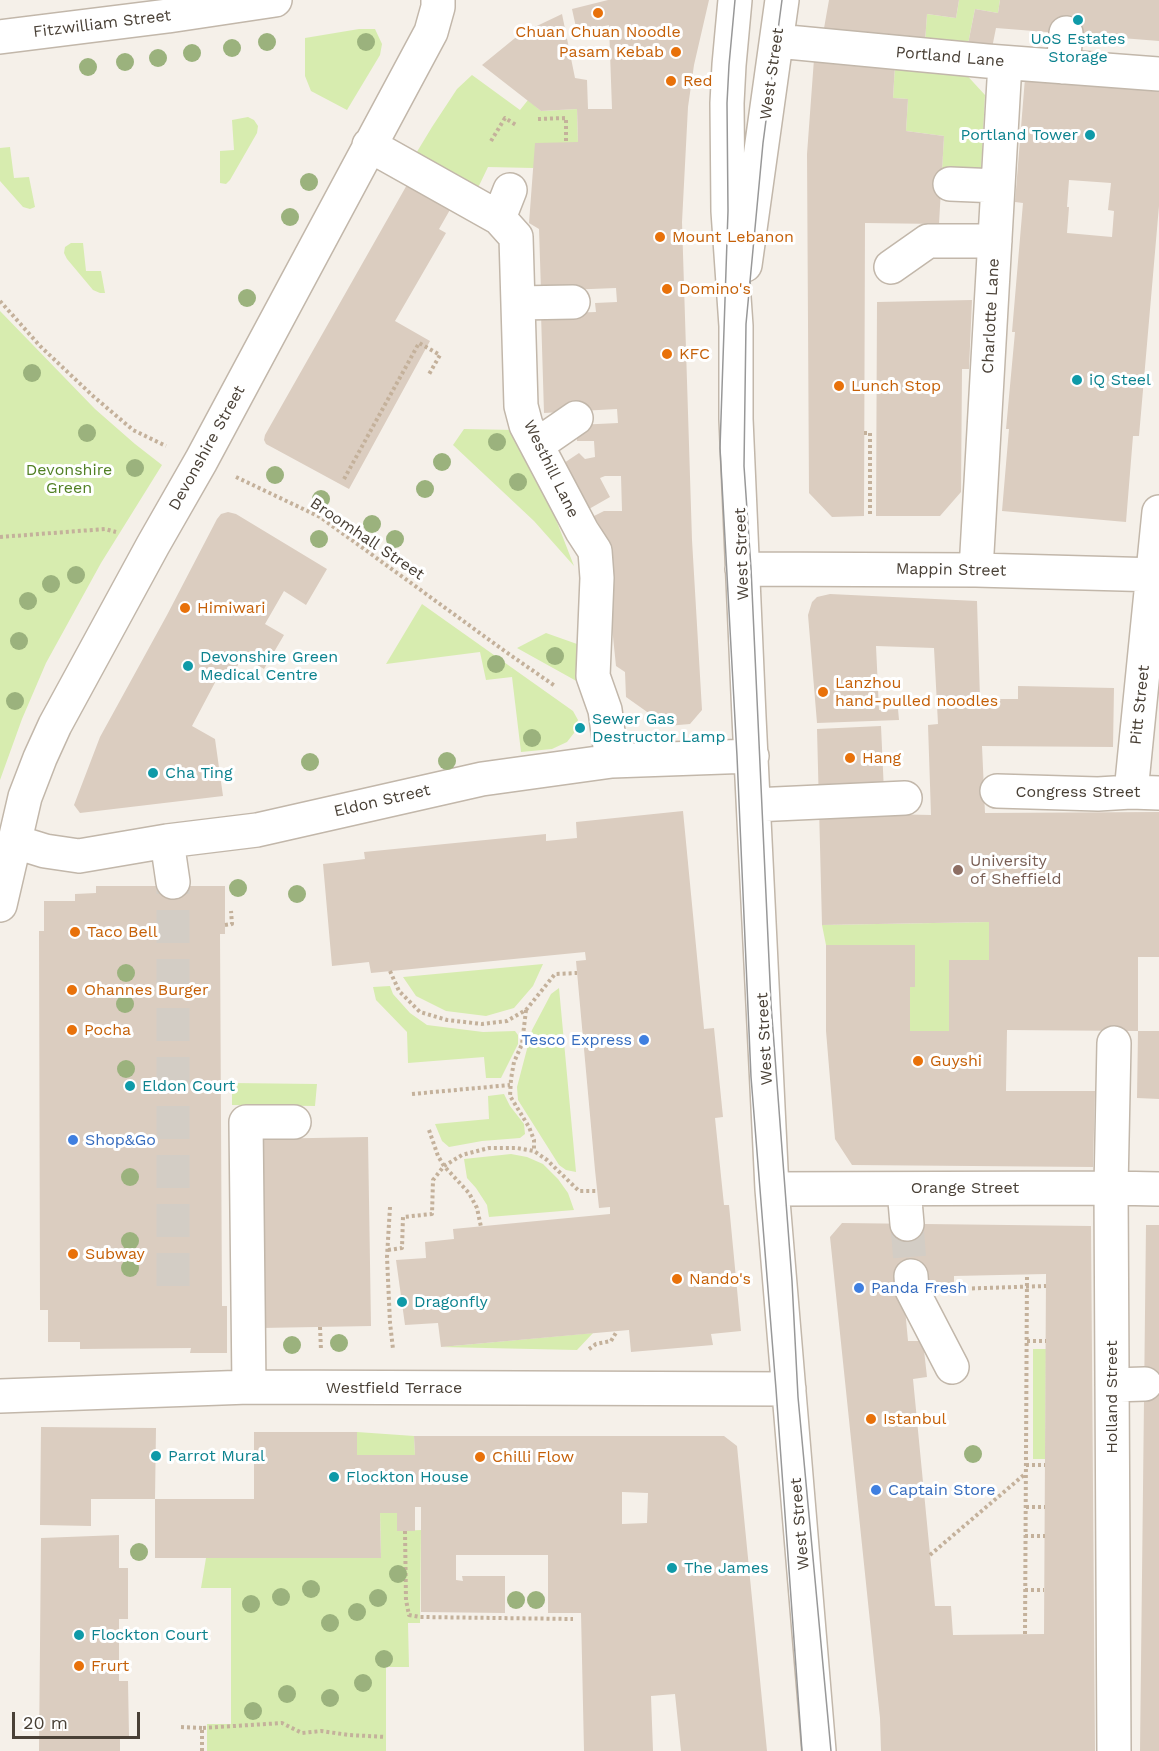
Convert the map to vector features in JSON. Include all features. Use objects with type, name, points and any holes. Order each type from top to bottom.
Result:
[{"type":"street","name":"Fitzwilliam Street","points":[[0,37],[275,0]]},
{"type":"street","name":"Devonshire Street","points":[[0,906],[25,797],[40,758],[431,32],[438,0]]},
{"type":"street","name":"West Street","points":[[735,0],[729,65],[728,201],[736,326],[736,419],[742,569],[772,1189],[819,1751]]},
{"type":"street","name":"West Street","points":[[736,326],[782,0]]},
{"type":"street","points":[[1063,67],[1066,33]]},
{"type":"street","name":"Portland Lane","points":[[777,41],[1005,63],[1159,74]]},
{"type":"street","name":"Charlotte Lane","points":[[976,570],[1005,63]]},
{"type":"street","name":"Westhill Lane","points":[[369,145],[505,204],[516,237],[521,406],[526,425],[595,551],[597,578],[593,676],[605,710],[612,761]]},
{"type":"street","points":[[950,184],[998,186]]},
{"type":"street","points":[[891,267],[928,241],[995,241]]},
{"type":"street","points":[[518,303],[573,302]]},
{"type":"street","points":[[537,445],[576,418]]},
{"type":"street","name":"Pitt Street","points":[[1145,792],[1159,512]]},
{"type":"street","name":"Mappin Street","points":[[742,569],[976,570],[1156,575]]},
{"type":"street","name":"Eldon Street","points":[[16,843],[45,851],[79,856],[167,841],[257,830],[482,779],[612,761],[752,756]]},
{"type":"street","name":"Congress Street","points":[[997,791],[1098,794],[1145,792]]},
{"type":"street","points":[[754,805],[905,798]]},
{"type":"street","points":[[167,841],[173,882]]},
{"type":"street","name":"Holland Street","points":[[1114,1043],[1111,1188],[1114,1751]]},
{"type":"street","points":[[249,1387],[246,1122],[294,1122]]},
{"type":"street","points":[[904,1188],[907,1224]]},
{"type":"street","name":"Orange Street","points":[[772,1189],[1159,1189]]},
{"type":"street","points":[[912,1283],[952,1367]]},
{"type":"street","points":[[1112,1385],[1144,1384]]},
{"type":"street","name":"Westfield Terrace","points":[[0,1396],[249,1387],[789,1389]]},
{"type":"path","points":[[491,141],[505,118],[516,125]]},
{"type":"path","points":[[538,119],[566,118],[566,143]]},
{"type":"path","name":"Broomhall Street","points":[[0,301],[40,346],[133,430],[320,517],[506,652],[606,719]]},
{"type":"path","points":[[344,479],[419,343],[440,354],[428,376]]},
{"type":"path","points":[[864,433],[870,433],[870,515]]},
{"type":"path","points":[[0,537],[105,529],[153,545]]},
{"type":"path","points":[[225,925],[232,924],[231,911]]},
{"type":"path","points":[[390,971],[399,991],[420,1012],[447,1020],[482,1024],[507,1021],[526,1010],[555,974],[577,973]]},
{"type":"path","points":[[526,1010],[522,1044],[514,1062],[510,1096],[530,1127],[534,1140],[534,1151]]},
{"type":"path","points":[[412,1094],[510,1085]]},
{"type":"path","points":[[429,1130],[444,1166],[469,1193],[477,1208],[481,1227]]},
{"type":"path","points":[[387,1250],[402,1248],[403,1217],[432,1214],[434,1180],[444,1166],[462,1155],[489,1148],[517,1148],[534,1151],[547,1160],[579,1191],[597,1191]]},
{"type":"path","points":[[390,1207],[387,1250],[393,1350]]},
{"type":"path","points":[[1025,1634],[1027,1274]]},
{"type":"path","points":[[912,1283],[1046,1286]]},
{"type":"path","points":[[320,1327],[321,1351]]},
{"type":"path","points":[[586,1350],[596,1344],[611,1341],[617,1331]]},
{"type":"path","points":[[1027,1341],[1046,1341]]},
{"type":"path","points":[[1026,1465],[1045,1465]]},
{"type":"path","points":[[930,1555],[1026,1473]]},
{"type":"path","points":[[1026,1507],[1045,1507]]},
{"type":"path","points":[[405,1531],[406,1600],[409,1615],[573,1618]]},
{"type":"path","points":[[1025,1536],[1045,1536]]},
{"type":"path","points":[[1025,1590],[1044,1590]]},
{"type":"path","points":[[181,1727],[282,1724],[302,1733],[321,1731],[386,1737]]},
{"type":"path","points":[[202,1728],[202,1751]]},
{"type":"green space","points":[[959,0],[1000,0],[998,13],[975,9],[968,44],[925,42],[927,14],[956,18]]},
{"type":"green space","points":[[359,29],[375,29],[382,44],[380,55],[347,110],[311,91],[305,76],[305,38]]},
{"type":"green space","points":[[895,65],[962,70],[985,95],[981,172],[942,170],[944,136],[906,131],[908,99],[893,98]]},
{"type":"green space","points":[[472,75],[520,110],[528,100],[541,111],[577,109],[578,142],[533,168],[488,167],[475,194],[412,160],[457,89]]},
{"type":"green space","points":[[248,117],[258,126],[257,133],[230,180],[226,184],[220,183],[220,151],[234,150],[232,120]]},
{"type":"green space","points":[[10,147],[14,178],[29,177],[35,207],[30,209],[23,207],[0,181],[0,148]]},
{"type":"green space","points":[[71,243],[83,243],[86,271],[101,271],[105,293],[93,290],[67,259],[64,253],[65,247]]},
{"type":"green space","name":"Devonshire Green","points":[[0,311],[95,409],[162,465],[101,563],[46,663],[22,719],[0,780]]},
{"type":"green space","points":[[464,429],[515,430],[555,517],[574,566],[534,521],[453,445]]},
{"type":"green space","points":[[422,604],[573,711],[578,720],[574,733],[567,742],[552,749],[521,752],[512,677],[486,680],[480,652],[386,664]]},
{"type":"green space","points":[[546,633],[577,644],[580,683],[517,648]]},
{"type":"green space","points":[[989,922],[989,960],[949,960],[949,1031],[910,1031],[910,987],[915,987],[915,945],[826,945],[822,925]]},
{"type":"green space","points":[[543,964],[533,986],[514,1008],[486,1016],[446,1011],[416,996],[403,977]]},
{"type":"green space","points":[[390,986],[393,994],[410,1013],[427,1025],[483,1032],[515,1031],[518,1035],[518,1044],[501,1078],[486,1078],[484,1057],[408,1063],[407,1032],[376,1000],[373,987]]},
{"type":"green space","points":[[559,988],[576,1172],[566,1170],[559,1165],[518,1100],[517,1087],[532,1030],[551,994]]},
{"type":"green space","points":[[232,1083],[317,1084],[315,1106],[232,1105]]},
{"type":"green space","points":[[504,1094],[524,1124],[525,1134],[520,1138],[482,1141],[449,1147],[442,1141],[435,1124],[489,1119],[488,1096]]},
{"type":"green space","points":[[511,1154],[527,1157],[543,1164],[568,1193],[574,1210],[489,1217],[487,1205],[467,1178],[464,1159]]},
{"type":"green space","points":[[593,1333],[577,1350],[441,1347]]},
{"type":"green space","points":[[1033,1349],[1046,1349],[1045,1459],[1033,1459]]},
{"type":"green space","points":[[357,1432],[414,1436],[415,1455],[357,1455]]},
{"type":"green space","points":[[380,1513],[397,1513],[397,1531],[421,1530],[420,1623],[408,1623],[409,1667],[386,1667],[386,1751],[207,1751],[207,1724],[231,1724],[231,1588],[201,1588],[206,1558],[381,1557]]},
{"type":"building","points":[[608,0],[709,0],[694,65],[688,107],[682,222],[692,540],[702,710],[690,724],[667,726],[626,697],[625,672],[616,666],[602,530],[594,516],[604,511],[622,511],[621,476],[600,478],[610,497],[589,509],[561,465],[579,453],[585,459],[595,457],[594,441],[577,441],[577,425],[618,423],[617,409],[544,413],[541,314],[596,312],[595,303],[617,302],[616,288],[541,291],[539,229],[529,223],[535,143],[578,142],[577,109],[541,111],[482,65],[520,34],[562,14],[575,78],[587,80],[588,109],[612,109],[609,25],[577,32],[572,9]]},
{"type":"building","points":[[829,0],[959,0],[956,18],[927,14],[925,42],[823,34]]},
{"type":"building","name":"UoS Estates Storage","points":[[1000,0],[1159,0],[1159,41],[996,28],[992,48],[968,44],[975,9],[998,13]]},
{"type":"building","points":[[814,59],[895,65],[893,98],[908,99],[906,131],[944,136],[939,224],[865,223],[864,516],[832,517],[809,493],[807,154]]},
{"type":"building","name":"iQ Steel","points":[[1025,78],[1159,89],[1159,206],[1139,436],[1133,436],[1126,522],[1002,511],[1009,429],[1006,429],[1015,332],[1012,332],[1023,203],[1015,202]],"holes":[[[1069,180],[1111,183],[1108,210],[1114,211],[1112,237],[1067,233]]]},
{"type":"building","points":[[408,183],[451,208],[439,229],[446,233],[395,321],[430,341],[349,489],[266,444],[264,440]]},
{"type":"building","points":[[972,300],[969,369],[962,369],[961,492],[940,516],[876,516],[877,302]]},
{"type":"building","points":[[228,512],[236,514],[327,569],[306,605],[284,591],[265,624],[284,635],[264,669],[243,656],[229,681],[219,675],[192,726],[215,739],[223,796],[80,813],[74,805],[100,737],[217,519],[221,514]]},
{"type":"building","points":[[830,594],[977,601],[980,699],[1018,699],[1018,686],[1114,688],[1113,747],[982,746],[985,813],[1159,812],[1159,957],[1138,957],[1138,1031],[1007,1030],[1006,1091],[1095,1091],[1093,1167],[852,1165],[835,1139],[826,1031],[826,945],[915,945],[915,987],[910,987],[910,1031],[949,1031],[949,960],[989,960],[989,922],[822,925],[817,729],[881,726],[885,814],[931,815],[928,725],[938,724],[934,648],[876,646],[879,710],[898,709],[899,720],[817,723],[808,615],[812,602],[817,597]]},
{"type":"building","points":[[683,811],[704,1029],[714,1028],[723,1117],[715,1118],[724,1205],[729,1205],[741,1331],[711,1334],[713,1345],[631,1352],[629,1330],[441,1347],[438,1323],[405,1325],[396,1260],[426,1258],[425,1242],[454,1239],[453,1229],[610,1214],[610,1207],[599,1208],[595,1170],[576,961],[586,960],[585,952],[371,973],[369,962],[332,966],[323,864],[365,859],[364,852],[546,834],[546,841],[577,838],[576,822]]},
{"type":"building","name":"Eldon Court","points":[[96,886],[225,886],[225,934],[220,934],[222,1306],[227,1306],[227,1353],[190,1353],[191,1348],[80,1349],[80,1342],[48,1342],[48,1310],[40,1310],[39,931],[44,931],[44,901],[75,901],[75,894],[96,893]]},
{"type":"building","points":[[1138,1031],[1159,1031],[1159,1099],[1137,1098]]},
{"type":"building","points":[[368,1137],[371,1326],[261,1328],[258,1139]]},
{"type":"building","points":[[842,1223],[1091,1226],[1095,1751],[881,1751],[880,1718],[830,1237]],"holes":[[[1046,1274],[1044,1634],[953,1635],[951,1606],[935,1606],[913,1379],[927,1377],[923,1341],[908,1341],[902,1276],[927,1275],[928,1283],[954,1283],[954,1276]]]},
{"type":"building","points":[[1146,1225],[1159,1225],[1159,1751],[1140,1751]]},
{"type":"building","points":[[41,1427],[156,1428],[155,1499],[91,1499],[91,1526],[40,1525]]},
{"type":"building","points":[[254,1432],[357,1432],[357,1455],[415,1455],[414,1436],[724,1436],[737,1446],[767,1751],[681,1751],[675,1694],[651,1696],[653,1751],[584,1751],[581,1613],[548,1613],[548,1555],[456,1555],[456,1580],[463,1581],[462,1576],[505,1576],[505,1613],[421,1612],[421,1507],[415,1507],[415,1531],[397,1531],[397,1513],[380,1513],[381,1558],[155,1558],[155,1499],[254,1499]],"holes":[[[622,1492],[648,1493],[647,1523],[622,1524]]]},
{"type":"building","name":"Flockton Court","points":[[119,1535],[119,1568],[128,1568],[128,1619],[119,1619],[119,1681],[128,1681],[129,1736],[120,1736],[120,1751],[39,1751],[41,1538]]},
{"type":"tunnel","points":[[173,882],[173,1286]]},
{"type":"tunnel","points":[[907,1224],[911,1276]]},
{"type":"tram line","points":[[735,0],[727,103],[728,211],[720,448],[737,756],[751,1077],[802,1751]]},
{"type":"tram line","points":[[782,0],[763,143],[746,324],[744,466],[751,568],[771,1004],[792,1281],[798,1397],[831,1751]]},
{"type":"place","name":"Chuan Chuan Noodle","points":[[598,13]]},
{"type":"place","name":"UoS Estates Storage","points":[[1078,20]]},
{"type":"place","name":"Pasam Kebab","points":[[676,52]]},
{"type":"place","name":"Red","points":[[671,81]]},
{"type":"place","name":"Portland Tower","points":[[1090,135]]},
{"type":"place","name":"Mount Lebanon","points":[[660,237]]},
{"type":"place","name":"Domino's","points":[[667,289]]},
{"type":"place","name":"KFC","points":[[667,354]]},
{"type":"place","name":"iQ Steel","points":[[1077,380]]},
{"type":"place","name":"Lunch Stop","points":[[839,386]]},
{"type":"place","name":"Himiwari","points":[[185,608]]},
{"type":"place","name":"Devonshire Green Medical Centre","points":[[188,666]]},
{"type":"place","name":"Lanzhou hand-pulled noodles","points":[[823,692]]},
{"type":"place","name":"Sewer Gas Destructor Lamp","points":[[580,728]]},
{"type":"place","name":"Hang","points":[[850,758]]},
{"type":"place","name":"Cha Ting","points":[[153,773]]},
{"type":"place","name":"University of Sheffield","points":[[958,870]]},
{"type":"place","name":"Taco Bell","points":[[75,932]]},
{"type":"place","name":"Ohannes Burger","points":[[72,990]]},
{"type":"place","name":"Pocha","points":[[72,1030]]},
{"type":"place","name":"Tesco Express","points":[[644,1040]]},
{"type":"place","name":"Guyshi","points":[[918,1061]]},
{"type":"place","name":"Eldon Court","points":[[130,1086]]},
{"type":"place","name":"Shop&Go","points":[[73,1140]]},
{"type":"place","name":"Subway","points":[[73,1254]]},
{"type":"place","name":"Nando's","points":[[677,1279]]},
{"type":"place","name":"Panda Fresh","points":[[859,1288]]},
{"type":"place","name":"Dragonfly","points":[[402,1302]]},
{"type":"place","name":"Istanbul","points":[[871,1419]]},
{"type":"place","name":"Parrot Mural","points":[[156,1456]]},
{"type":"place","name":"Chilli Flow","points":[[480,1457]]},
{"type":"place","name":"Flockton House","points":[[334,1477]]},
{"type":"place","name":"Captain Store","points":[[876,1490]]},
{"type":"place","name":"The James","points":[[672,1568]]},
{"type":"place","name":"Flockton Court","points":[[79,1635]]},
{"type":"place","name":"Frurt","points":[[79,1666]]}]
